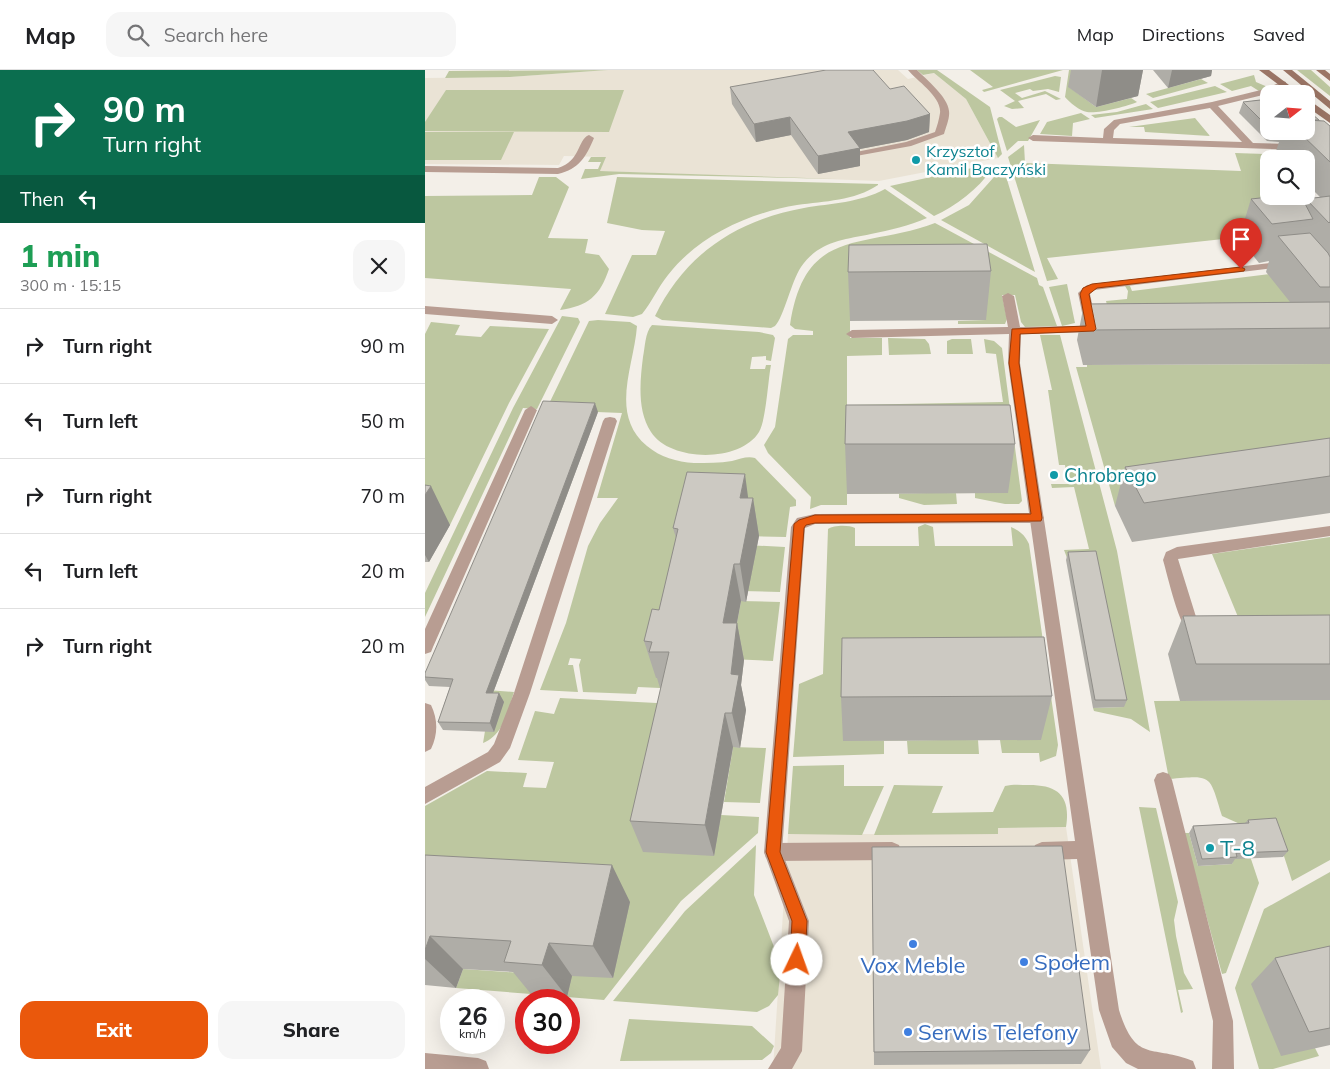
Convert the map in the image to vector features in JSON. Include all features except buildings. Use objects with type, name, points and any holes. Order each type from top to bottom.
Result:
[{"type":"main road","points":[[1263,70],[1283,84]]},
{"type":"main road","points":[[1287,70],[1330,106]]},
{"type":"main road","points":[[1320,70],[1330,78]]},
{"type":"main road","points":[[1315,108],[1330,120]]},
{"type":"street","points":[[859,154],[908,144],[939,134],[940,124],[945,115],[943,105],[912,70]]},
{"type":"street","points":[[1108,140],[1109,129],[1117,122],[1212,105],[1268,91],[1283,84]]},
{"type":"street","points":[[1212,105],[1251,146]]},
{"type":"street","points":[[425,169],[558,171],[568,169],[576,164],[589,138]]},
{"type":"street","points":[[1033,138],[1330,148]]},
{"type":"street","points":[[1091,329],[1084,294],[1091,287],[1300,262]]},
{"type":"street","points":[[1008,296],[1015,331],[1014,363],[1109,1010],[1114,1029],[1123,1047],[1136,1058],[1153,1064],[1185,1069]]},
{"type":"street","points":[[425,310],[552,320]]},
{"type":"street","points":[[852,334],[1111,329]]},
{"type":"street","points":[[425,647],[531,410]]},
{"type":"street","points":[[425,796],[494,757],[501,748],[522,693],[610,421]]},
{"type":"street","points":[[779,1069],[791,1051],[799,921],[773,852],[798,527],[802,522],[815,519],[1037,518]]},
{"type":"street","points":[[1216,636],[1206,636],[1194,629],[1170,560],[1171,556],[1177,553],[1330,531]]},
{"type":"street","points":[[425,710],[429,729],[425,744]]},
{"type":"street","points":[[1163,780],[1223,1021],[1223,1069]]},
{"type":"street","points":[[1023,851],[1086,850]]},
{"type":"street","points":[[773,852],[908,851]]},
{"type":"street","points":[[425,1064],[478,1069]]},
{"type":"shaded area","points":[[608,70],[898,70],[908,79],[934,73],[966,99],[998,158],[879,181],[600,171],[605,157],[564,156],[559,165],[425,164],[425,78],[510,77]]},
{"type":"shaded area","points":[[1066,827],[1101,1069],[773,1069],[788,834],[997,834],[997,828]]},
{"type":"green space","points":[[608,70],[510,77],[445,78],[449,71]]},
{"type":"green space","points":[[917,70],[937,70],[990,107],[1002,154],[998,158],[966,99],[934,73],[923,75]]},
{"type":"green space","points":[[970,70],[1063,70],[984,92],[982,90],[993,87]]},
{"type":"green space","points":[[1069,70],[1135,70],[1069,87],[1096,107],[1131,98],[1137,102],[1098,112],[1081,110],[1065,97]]},
{"type":"green space","points":[[1297,70],[1311,70],[1330,87],[1330,96]]},
{"type":"green space","points":[[1254,75],[1256,82],[1263,85],[1260,85],[1259,91],[1251,86],[1232,91],[1220,84]]},
{"type":"green space","points":[[1055,76],[1061,77],[1059,92],[1048,89],[1033,91],[1030,89],[1015,93],[1022,98],[1045,91],[1061,99],[1056,100],[1046,94],[1018,101],[1024,108],[1012,109],[1004,106],[1015,101],[1000,90]]},
{"type":"green space","points":[[1201,79],[1208,83],[1153,98],[1146,94]]},
{"type":"green space","points":[[1215,86],[1227,92],[1158,108],[1150,102]]},
{"type":"green space","points":[[446,90],[624,90],[609,132],[425,131],[425,122]]},
{"type":"green space","points":[[1146,104],[1153,109],[1095,118],[1091,115],[1117,112]]},
{"type":"green space","points":[[1081,113],[1090,119],[1073,123],[1072,136],[1040,134],[1047,122]]},
{"type":"green space","points":[[1002,117],[1016,127],[1040,120],[1028,141],[1018,141],[1007,151],[997,119]]},
{"type":"green space","points":[[1195,118],[1210,136],[1145,132],[1144,127],[1129,127]]},
{"type":"green space","points":[[425,132],[514,132],[501,160],[425,160]]},
{"type":"green space","points":[[1024,145],[1025,163],[1241,171],[1235,153],[1260,154],[1260,205],[1295,205],[1316,229],[1047,258],[1058,279],[1047,281],[1008,157]]},
{"type":"green space","points":[[591,157],[606,157],[600,171],[837,179],[619,174],[581,179],[585,169],[598,169],[601,162],[588,162]]},
{"type":"green space","points":[[981,166],[989,166],[992,169],[966,196],[934,216],[890,186]]},
{"type":"green space","points":[[1005,173],[1035,272],[941,220],[969,205],[994,177]]},
{"type":"green space","points":[[539,177],[556,177],[569,187],[548,238],[588,239],[585,253],[599,255],[609,269],[597,293],[592,298],[578,306],[560,310],[571,289],[425,278],[425,196],[532,195]]},
{"type":"green space","points":[[617,177],[878,185],[849,197],[797,205],[761,214],[726,228],[709,238],[680,261],[664,280],[642,314],[633,317],[605,314],[632,255],[656,255],[665,231],[642,230],[607,223]]},
{"type":"green space","points":[[885,189],[927,218],[899,228],[841,240],[816,252],[808,258],[797,273],[775,326],[771,328],[662,320],[655,316],[667,294],[698,258],[716,243],[735,231],[757,221],[780,214],[855,200]]},
{"type":"green space","points":[[935,223],[1037,278],[1039,285],[1043,287],[1057,326],[1025,327],[1021,322],[1015,295],[1002,295],[1007,319],[1005,324],[958,324],[958,321],[986,320],[850,294],[850,338],[882,338],[882,355],[847,356],[847,405],[1003,402],[996,354],[986,353],[984,339],[994,341],[1002,348],[1022,501],[1019,504],[1005,504],[975,498],[975,493],[847,494],[847,505],[821,505],[810,509],[811,497],[768,453],[764,445],[775,427],[788,339],[793,335],[813,335],[813,331],[795,329],[790,325],[798,293],[809,271],[823,256],[841,247],[861,241],[909,231]]},
{"type":"green space","points":[[1286,272],[1304,319],[1110,317],[1106,301],[1127,299],[1128,291],[1125,286],[1130,286],[1132,291]]},
{"type":"green space","points":[[1067,284],[1075,323],[1062,326],[1049,287]]},
{"type":"green space","points":[[562,316],[578,318],[580,322],[537,409],[523,408],[425,617],[425,593],[513,408]]},
{"type":"green space","points":[[589,321],[630,322],[637,326],[626,405],[629,420],[636,433],[647,446],[663,456],[694,463],[718,463],[755,458],[796,500],[796,506],[790,507],[786,537],[746,536],[662,678],[660,688],[638,687],[636,694],[583,692],[579,665],[581,659],[570,658],[568,665],[573,665],[578,692],[540,690],[566,623],[588,546],[600,523],[618,498],[597,498],[622,413],[546,410]]},
{"type":"green space","points":[[431,322],[460,325],[455,335],[481,337],[490,326],[549,329],[509,403],[450,525],[425,522],[425,334]]},
{"type":"green space","points":[[652,325],[759,332],[773,335],[775,338],[771,361],[766,360],[766,356],[752,357],[750,369],[765,369],[766,365],[771,365],[761,427],[750,442],[721,454],[705,455],[673,449],[660,442],[651,432],[643,415],[641,386],[646,340]]},
{"type":"green space","points":[[1040,335],[1060,335],[1117,551],[1150,732],[1131,719],[1094,711],[1093,708],[1124,707],[1064,550],[1089,549],[1074,487],[1052,488],[1051,484],[1068,484],[1065,465],[1059,465],[1048,390],[1052,390]]},
{"type":"green space","points":[[888,338],[925,339],[929,344],[931,354],[889,355]]},
{"type":"green space","points":[[952,339],[971,339],[973,354],[947,354],[947,341]]},
{"type":"green space","points":[[1330,364],[1330,475],[1115,506],[1076,367],[1087,367],[1087,365]]},
{"type":"green space","points":[[956,493],[957,504],[924,505],[899,498],[899,494]]},
{"type":"green space","points":[[925,524],[933,527],[935,546],[1013,546],[1011,527],[1022,534],[1029,544],[1058,745],[1056,756],[1040,762],[1039,753],[1002,753],[1000,740],[843,741],[884,741],[884,754],[793,757],[799,684],[823,674],[828,529],[841,526],[855,528],[855,546],[919,546],[918,527]]},
{"type":"green space","points":[[1330,537],[1330,628],[1243,629],[1212,554]]},
{"type":"green space","points":[[745,545],[785,547],[780,592],[742,591]]},
{"type":"green space","points":[[741,601],[780,602],[773,661],[730,659]]},
{"type":"green space","points":[[461,688],[514,692],[500,728],[496,734],[483,743],[485,731],[494,731]]},
{"type":"green space","points":[[560,698],[676,704],[721,815],[759,817],[758,833],[681,901],[604,1000],[580,998],[580,989],[556,989],[425,890],[425,806],[487,771],[527,773],[523,787],[546,788],[554,762],[518,760],[535,711],[554,714]]},
{"type":"green space","points":[[1330,700],[1330,860],[1292,881],[1273,822],[1240,824],[1222,816],[1214,792],[1207,780],[1194,777],[1169,779],[1154,701]]},
{"type":"green space","points":[[978,740],[979,754],[908,754],[907,741]]},
{"type":"green space","points":[[733,747],[766,748],[760,803],[724,802]]},
{"type":"green space","points":[[844,765],[844,786],[884,786],[862,835],[788,834],[793,766]]},
{"type":"green space","points":[[894,785],[943,786],[932,813],[993,812],[1005,786],[1029,785],[1048,787],[1060,794],[1064,800],[1067,816],[1066,827],[998,828],[998,834],[874,835]]},
{"type":"green space","points":[[1139,807],[1156,808],[1178,902],[1174,920],[1176,936],[1184,973],[1193,989],[1178,990],[1183,1012],[1181,1013]]},
{"type":"green space","points":[[1242,832],[1259,883],[1226,973],[1222,974],[1184,833],[1189,833],[1198,866],[1232,864]]},
{"type":"green space","points":[[756,845],[754,895],[781,965],[778,995],[769,1006],[757,1012],[613,1001],[685,911]]},
{"type":"green space","points":[[1330,872],[1330,968],[1315,1048],[1319,1056],[1273,1069],[1259,1069],[1235,988],[1264,909]]},
{"type":"green space","points":[[463,969],[537,974],[532,989],[515,989],[515,993],[505,992],[505,989],[456,988]]},
{"type":"green space","points":[[629,1019],[752,1026],[774,1046],[771,1053],[762,1060],[620,1061]]},
{"type":"place","name":"Krzysztof Kamil Baczyński","points":[[916,160]]},
{"type":"place","name":"Chrobrego","points":[[1054,475]]},
{"type":"place","name":"T-8","points":[[1210,848]]},
{"type":"place","name":"Vox Meble","points":[[913,944]]},
{"type":"place","name":"Społem","points":[[1024,962]]},
{"type":"place","name":"Serwis Telefony","points":[[908,1032]]},
{"type":"route","points":[[797,960],[799,921],[773,852],[798,527],[802,522],[815,519],[1037,518],[1014,363],[1015,331],[1091,329],[1084,294],[1086,290],[1095,285],[1241,269]]}]
